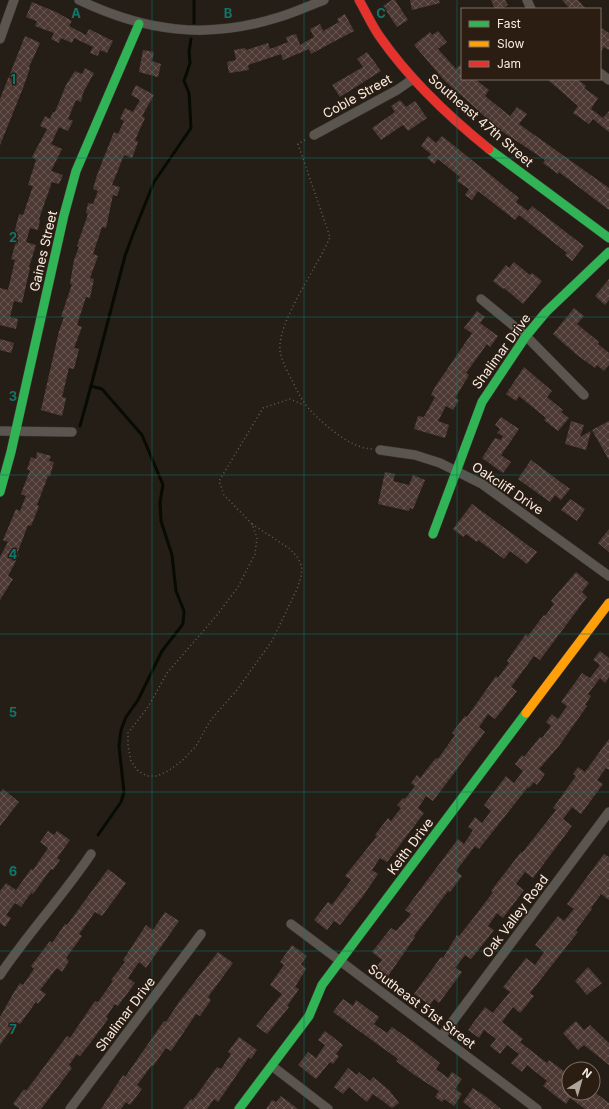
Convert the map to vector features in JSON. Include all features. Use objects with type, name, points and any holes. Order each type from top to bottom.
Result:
[{"type":"street","points":[[0,39],[14,0]]},
{"type":"street","points":[[79,0],[103,12],[139,24],[182,30],[220,30],[276,18],[324,0]]},
{"type":"street","name":"Southeast 47th Street","points":[[359,0],[391,53],[412,79],[451,116],[492,151],[609,238]]},
{"type":"street","name":"Gaines Street","points":[[0,492],[64,215],[76,171],[139,24]]},
{"type":"street","points":[[601,74],[609,80]]},
{"type":"street","name":"Coble Street","points":[[314,135],[397,90],[412,79]]},
{"type":"street","name":"Shalimar Drive","points":[[433,534],[482,402],[526,336],[546,312],[609,252]]},
{"type":"street","points":[[481,299],[526,336],[584,395]]},
{"type":"street","points":[[0,431],[72,432]]},
{"type":"street","name":"Oakcliff Drive","points":[[380,450],[415,455],[456,469],[488,488],[609,576]]},
{"type":"street","name":"Keith Drive","points":[[239,1109],[309,1016],[322,985],[340,960],[609,603]]},
{"type":"street","name":"Oak Valley Road","points":[[441,1037],[609,812]]},
{"type":"street","points":[[0,975],[34,926],[66,890],[91,854]]},
{"type":"street","name":"Southeast 51st Street","points":[[291,924],[537,1109]]},
{"type":"street","name":"Shalimar Drive","points":[[70,1109],[201,934]]},
{"type":"street","points":[[272,1066],[328,1109]]},
{"type":"path","points":[[314,135],[298,144],[330,237],[323,254],[284,323],[280,351],[286,370],[304,405],[324,424],[345,438],[365,449],[380,450]]},
{"type":"path","points":[[252,524],[257,538],[257,545],[249,568],[217,614],[167,673],[148,707],[128,733],[128,746],[131,761],[138,771],[147,776],[158,776],[168,771],[182,761],[196,746],[210,721],[236,691],[272,641],[297,589],[301,577],[302,567],[298,558],[290,549],[252,524],[224,495],[219,481],[263,408],[290,399],[304,405]]},
{"type":"building","points":[[392,0],[395,0],[408,20],[397,27],[383,6]]},
{"type":"building","points":[[410,0],[439,0],[440,3],[412,10]]},
{"type":"building","points":[[491,0],[505,0],[508,5],[503,8],[495,8]]},
{"type":"building","points":[[562,0],[578,0],[585,8],[569,8]]},
{"type":"building","points":[[32,2],[56,12],[72,21],[69,26],[86,35],[89,29],[113,41],[107,53],[100,50],[98,56],[90,53],[93,47],[74,38],[72,43],[61,38],[59,43],[51,39],[54,33],[35,26],[37,21],[26,17]]},
{"type":"building","points":[[345,14],[354,31],[311,54],[309,49],[283,60],[281,54],[248,65],[249,70],[229,73],[227,62],[236,60],[234,50],[245,48],[246,50],[268,43],[270,49],[288,42],[286,37],[296,34],[300,45],[314,37],[310,29],[320,24],[323,31],[339,22],[337,19]]},
{"type":"building","points":[[601,28],[609,33],[609,50],[604,47],[601,52]]},
{"type":"building","points":[[438,31],[447,42],[438,49],[456,69],[461,64],[461,80],[476,80],[489,90],[485,96],[510,116],[517,107],[527,114],[519,124],[609,188],[609,210],[559,172],[558,174],[543,163],[545,160],[500,130],[444,80],[414,45],[430,32],[432,35]]},
{"type":"building","points":[[25,36],[40,43],[29,67],[30,68],[23,88],[0,145],[0,99]]},
{"type":"building","points":[[143,50],[154,52],[152,61],[161,64],[158,77],[139,72]]},
{"type":"building","points":[[367,52],[381,71],[340,97],[332,85],[363,67],[357,59]]},
{"type":"building","points":[[85,68],[94,73],[83,93],[81,102],[76,100],[68,119],[73,121],[68,131],[59,127],[51,144],[62,149],[51,171],[63,175],[59,184],[52,182],[39,219],[38,230],[30,228],[26,242],[36,245],[29,267],[22,303],[14,301],[10,317],[18,319],[16,329],[0,325],[0,288],[8,290],[15,260],[11,259],[18,235],[14,234],[19,214],[23,215],[33,186],[28,185],[36,160],[32,157],[47,129],[40,126],[45,116],[50,119],[53,112],[55,112],[66,85],[75,71],[82,74]]},
{"type":"building","points":[[548,80],[578,80],[586,86],[584,88],[598,98],[591,109],[603,118],[609,111],[609,132],[593,119],[589,124],[573,113],[578,106]]},
{"type":"building","points":[[136,85],[154,95],[142,116],[145,118],[135,140],[138,142],[132,158],[124,155],[112,185],[120,187],[117,196],[113,195],[106,228],[102,227],[93,254],[98,256],[90,278],[94,279],[90,298],[86,297],[77,325],[82,327],[74,348],[79,349],[74,369],[69,368],[62,397],[66,398],[62,416],[41,410],[59,331],[64,317],[61,317],[72,284],[70,284],[74,260],[79,247],[77,246],[88,214],[86,213],[88,203],[93,204],[98,191],[93,189],[97,175],[114,132],[118,134],[124,121],[120,119],[125,108],[133,112],[140,100],[131,95]]},
{"type":"building","points":[[400,100],[406,107],[415,101],[427,118],[408,131],[403,125],[381,140],[372,128],[395,112],[391,106]]},
{"type":"building","points":[[428,136],[436,143],[442,136],[519,198],[516,202],[528,211],[532,206],[584,246],[572,261],[565,255],[567,253],[519,215],[515,220],[478,191],[472,200],[465,195],[469,189],[457,181],[460,177],[438,159],[434,164],[427,158],[431,154],[421,146]]},
{"type":"building","points":[[514,262],[530,275],[532,273],[542,281],[523,304],[493,281],[506,265],[509,268]]},
{"type":"building","points":[[609,279],[609,300],[605,305],[595,296]]},
{"type":"building","points":[[574,308],[584,316],[577,324],[599,342],[598,344],[609,353],[609,365],[604,371],[597,365],[595,368],[577,355],[553,334]]},
{"type":"building","points":[[477,311],[485,317],[480,323],[498,336],[490,347],[487,344],[466,373],[469,375],[455,398],[459,400],[453,410],[446,406],[438,421],[449,425],[445,438],[414,429],[418,416],[424,417],[435,397],[431,395],[435,387],[472,333],[464,328]]},
{"type":"building","points":[[0,339],[14,343],[11,353],[0,350]]},
{"type":"building","points":[[524,367],[552,391],[547,397],[563,410],[561,412],[569,418],[558,431],[544,420],[546,418],[519,396],[516,401],[506,394]]},
{"type":"building","points":[[501,417],[519,429],[501,455],[511,462],[503,473],[482,458],[495,438],[501,440],[503,436],[497,433],[500,429],[495,425]]},
{"type":"building","points":[[571,421],[584,425],[580,437],[591,431],[586,450],[565,444]]},
{"type":"building","points":[[609,421],[609,460],[592,430]]},
{"type":"building","points":[[37,452],[51,456],[49,461],[54,462],[50,476],[48,476],[37,505],[39,506],[31,526],[28,525],[17,554],[19,555],[8,576],[13,579],[0,600],[0,557],[8,542],[3,540],[16,509],[20,511],[26,496],[21,494],[30,470],[27,470],[31,457],[36,459]]},
{"type":"building","points":[[531,460],[570,489],[561,500],[555,495],[550,502],[518,479]]},
{"type":"building","points":[[385,472],[395,474],[393,481],[409,485],[413,475],[425,480],[413,509],[410,508],[409,511],[378,504]]},
{"type":"building","points":[[570,499],[585,509],[577,521],[561,510]]},
{"type":"building","points":[[472,504],[537,552],[527,564],[510,551],[504,559],[478,540],[477,542],[466,534],[463,537],[453,529]]},
{"type":"building","points":[[609,529],[609,552],[598,543]]},
{"type":"building","points":[[576,572],[589,583],[582,592],[587,597],[540,660],[534,656],[511,687],[517,691],[495,719],[488,714],[479,727],[485,732],[433,801],[426,796],[418,808],[424,813],[387,862],[380,858],[372,870],[378,874],[363,896],[340,925],[334,921],[327,930],[314,920],[328,902],[332,905],[351,880],[345,876],[377,836],[375,835],[388,818],[391,821],[401,808],[397,805],[403,798],[405,799],[415,786],[411,783],[417,775],[420,778],[436,758],[438,759],[455,735],[452,733],[465,716],[467,717],[496,676],[498,678],[509,663],[507,661],[526,634],[528,636],[544,615],[545,616],[554,604],[551,601]]},
{"type":"building","points":[[600,651],[609,658],[609,677],[605,683],[600,678],[588,694],[591,696],[585,705],[587,706],[559,746],[539,769],[545,774],[537,785],[534,782],[529,788],[528,787],[479,849],[475,846],[456,871],[462,876],[450,892],[448,891],[414,936],[415,937],[388,976],[376,967],[382,960],[372,952],[391,928],[396,931],[411,914],[405,910],[458,839],[464,844],[473,830],[468,827],[475,817],[482,823],[491,811],[484,805],[506,776],[514,783],[523,771],[515,764],[522,755],[524,757],[540,737],[542,738],[551,726],[546,722],[552,714],[558,719],[567,706],[561,702],[582,673],[590,678],[600,665],[593,660]]},
{"type":"building","points":[[609,739],[609,770],[606,768],[597,780],[603,784],[581,814],[572,807],[563,819],[572,826],[533,878],[525,872],[516,884],[524,890],[503,918],[497,913],[488,926],[494,930],[471,959],[465,955],[455,968],[462,972],[439,1003],[434,999],[430,1005],[414,994],[441,957],[443,958],[457,935],[459,936],[475,916],[493,892],[491,891],[521,852],[522,853],[556,810],[553,808],[576,776],[573,774],[578,767],[585,772]]},
{"type":"building","points":[[3,789],[19,802],[0,826],[0,793]]},
{"type":"building","points":[[48,831],[54,835],[57,831],[70,840],[57,858],[60,860],[53,870],[51,869],[33,894],[31,893],[21,907],[15,903],[6,915],[11,918],[5,927],[0,923],[0,891],[6,883],[16,890],[31,869],[33,870],[48,848],[40,842]]},
{"type":"building","points":[[604,854],[609,857],[609,900],[601,894],[576,930],[578,932],[530,993],[534,996],[520,1013],[513,1007],[502,1022],[523,1039],[520,1042],[547,1063],[549,1060],[561,1069],[561,1100],[543,1086],[547,1081],[527,1065],[522,1072],[511,1063],[519,1054],[507,1045],[500,1054],[490,1046],[496,1039],[484,1030],[479,1038],[468,1030],[485,1007],[493,1013],[510,992],[503,987],[526,958],[535,965],[544,952],[535,945],[558,916],[564,921],[574,909],[567,904]]},
{"type":"building","points":[[108,869],[126,883],[102,916],[95,912],[79,934],[82,936],[66,958],[69,961],[62,972],[57,968],[40,990],[46,994],[38,1004],[36,1002],[20,1024],[16,1022],[0,1045],[0,1017],[14,992],[20,983],[23,985],[34,969],[31,966],[50,941],[52,943],[65,924],[67,925]]},
{"type":"building","points":[[165,912],[179,921],[146,968],[139,962],[128,978],[135,983],[118,1006],[115,1004],[106,1017],[108,1019],[80,1056],[77,1054],[69,1065],[72,1068],[41,1109],[20,1109],[13,1104],[24,1089],[26,1091],[67,1036],[70,1038],[95,1001],[98,1002],[113,981],[111,980],[125,962],[123,960],[146,925],[153,930]]},
{"type":"building","points":[[292,945],[307,956],[301,964],[306,969],[295,987],[299,989],[287,1006],[289,1007],[267,1034],[256,1026],[282,994],[270,985],[284,965],[280,962]]},
{"type":"building","points":[[218,952],[233,963],[208,997],[211,1000],[200,1016],[196,1014],[171,1051],[166,1048],[153,1066],[152,1065],[137,1085],[142,1089],[130,1105],[126,1102],[121,1109],[101,1109],[123,1075],[125,1077],[164,1021],[166,1022],[179,1002]]},
{"type":"building","points":[[588,967],[602,983],[587,995],[575,981]]},
{"type":"building","points":[[343,999],[353,1006],[356,1000],[379,1017],[374,1024],[387,1033],[392,1027],[412,1041],[440,1063],[436,1069],[448,1078],[452,1072],[462,1079],[455,1089],[462,1094],[454,1106],[444,1099],[442,1102],[435,1097],[439,1091],[413,1074],[396,1061],[398,1059],[333,1012]]},
{"type":"building","points":[[576,1021],[584,1030],[590,1025],[609,1043],[609,1065],[584,1045],[578,1050],[563,1033]]},
{"type":"building","points":[[325,1031],[343,1045],[336,1054],[339,1056],[333,1064],[330,1062],[316,1079],[298,1065],[308,1052],[316,1058],[325,1045],[318,1040]]},
{"type":"building","points":[[239,1037],[257,1050],[251,1059],[249,1057],[218,1102],[214,1099],[207,1109],[183,1109],[191,1099],[193,1100],[217,1067],[221,1069],[231,1054],[228,1052]]},
{"type":"building","points":[[348,1068],[357,1075],[359,1072],[370,1081],[373,1077],[389,1090],[399,1103],[392,1108],[373,1094],[367,1102],[349,1087],[343,1094],[334,1087]]},
{"type":"building","points":[[473,1088],[501,1109],[472,1109],[463,1102]]},
{"type":"building","points":[[281,1096],[298,1109],[266,1109],[272,1100],[276,1102]]},
{"type":"building","points":[[601,1097],[609,1103],[609,1109],[585,1109],[574,1101],[601,1101]]},
{"type":"waterway","points":[[194,0],[194,23]]},
{"type":"waterway","points":[[98,835],[121,802],[124,792],[119,746],[121,730],[126,717],[138,700],[162,651],[183,624],[184,611],[176,591],[172,555],[161,521],[160,502],[163,485],[142,435],[102,389],[91,386],[125,256],[133,234],[154,182],[191,128],[189,93],[184,81],[190,63],[189,52],[191,39]]},
{"type":"waterway","points":[[80,426],[91,386]]},
{"type":"traffic: fast","points":[[0,492],[11,452],[64,215],[76,171],[139,24]]},
{"type":"traffic: fast","points":[[489,149],[609,238]]},
{"type":"traffic: fast","points":[[433,534],[482,402],[526,336],[546,312],[609,252]]},
{"type":"traffic: fast","points":[[239,1109],[309,1016],[322,985],[526,713]]},
{"type":"traffic: slow","points":[[526,713],[609,603]]},
{"type":"traffic: jam","points":[[359,0],[377,33],[417,83],[459,124],[489,149]]}]
